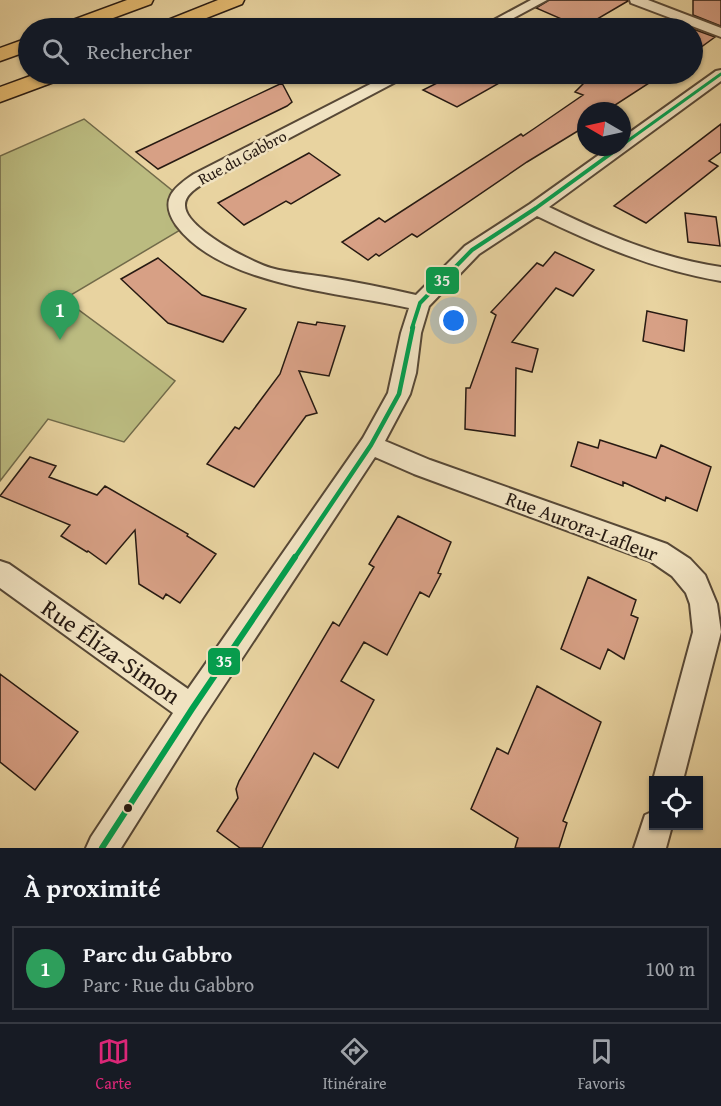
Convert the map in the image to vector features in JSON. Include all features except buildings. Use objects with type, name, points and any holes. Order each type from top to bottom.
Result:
[{"type":"highway","points":[[96,18],[144,0]]},
{"type":"highway","points":[[190,18],[235,0]]},
{"type":"highway","points":[[0,55],[18,48]]},
{"type":"highway","points":[[0,95],[28,84]]},
{"type":"street","points":[[506,18],[541,0]]},
{"type":"street","points":[[636,0],[682,18]]},
{"type":"street","points":[[703,26],[721,33]]},
{"type":"street","points":[[631,139],[721,74]]},
{"type":"street","name":"Rue du Gabbro","points":[[381,84],[200,178],[186,187],[179,196],[176,206],[178,217],[187,226],[233,260],[247,267],[284,277],[420,303]]},
{"type":"street","points":[[102,848],[192,709],[371,445],[399,394],[405,373],[411,333],[420,303],[472,250],[536,208],[607,156]]},
{"type":"street","points":[[536,208],[643,258],[669,266],[721,274]]},
{"type":"street","name":"Rue Aurora-Lafleur","points":[[371,445],[422,467],[658,552],[682,566],[697,582],[706,606],[706,632],[669,776]]},
{"type":"street","name":"Rue Éliza-Simon","points":[[0,573],[192,709]]},
{"type":"street","points":[[650,848],[655,830]]},
{"type":"green space","points":[[84,119],[179,196],[187,226],[64,299],[175,381],[124,442],[48,419],[0,481],[0,156]]},
{"type":"transit line","name":"35","points":[[631,139],[721,74]]},
{"type":"transit line","name":"35","points":[[102,848],[192,709],[371,445],[399,394],[405,373],[411,333],[420,303],[472,250],[536,208],[608,156]]},
{"type":"place","name":"Parc du Gabbro","points":[[60,340]]}]
